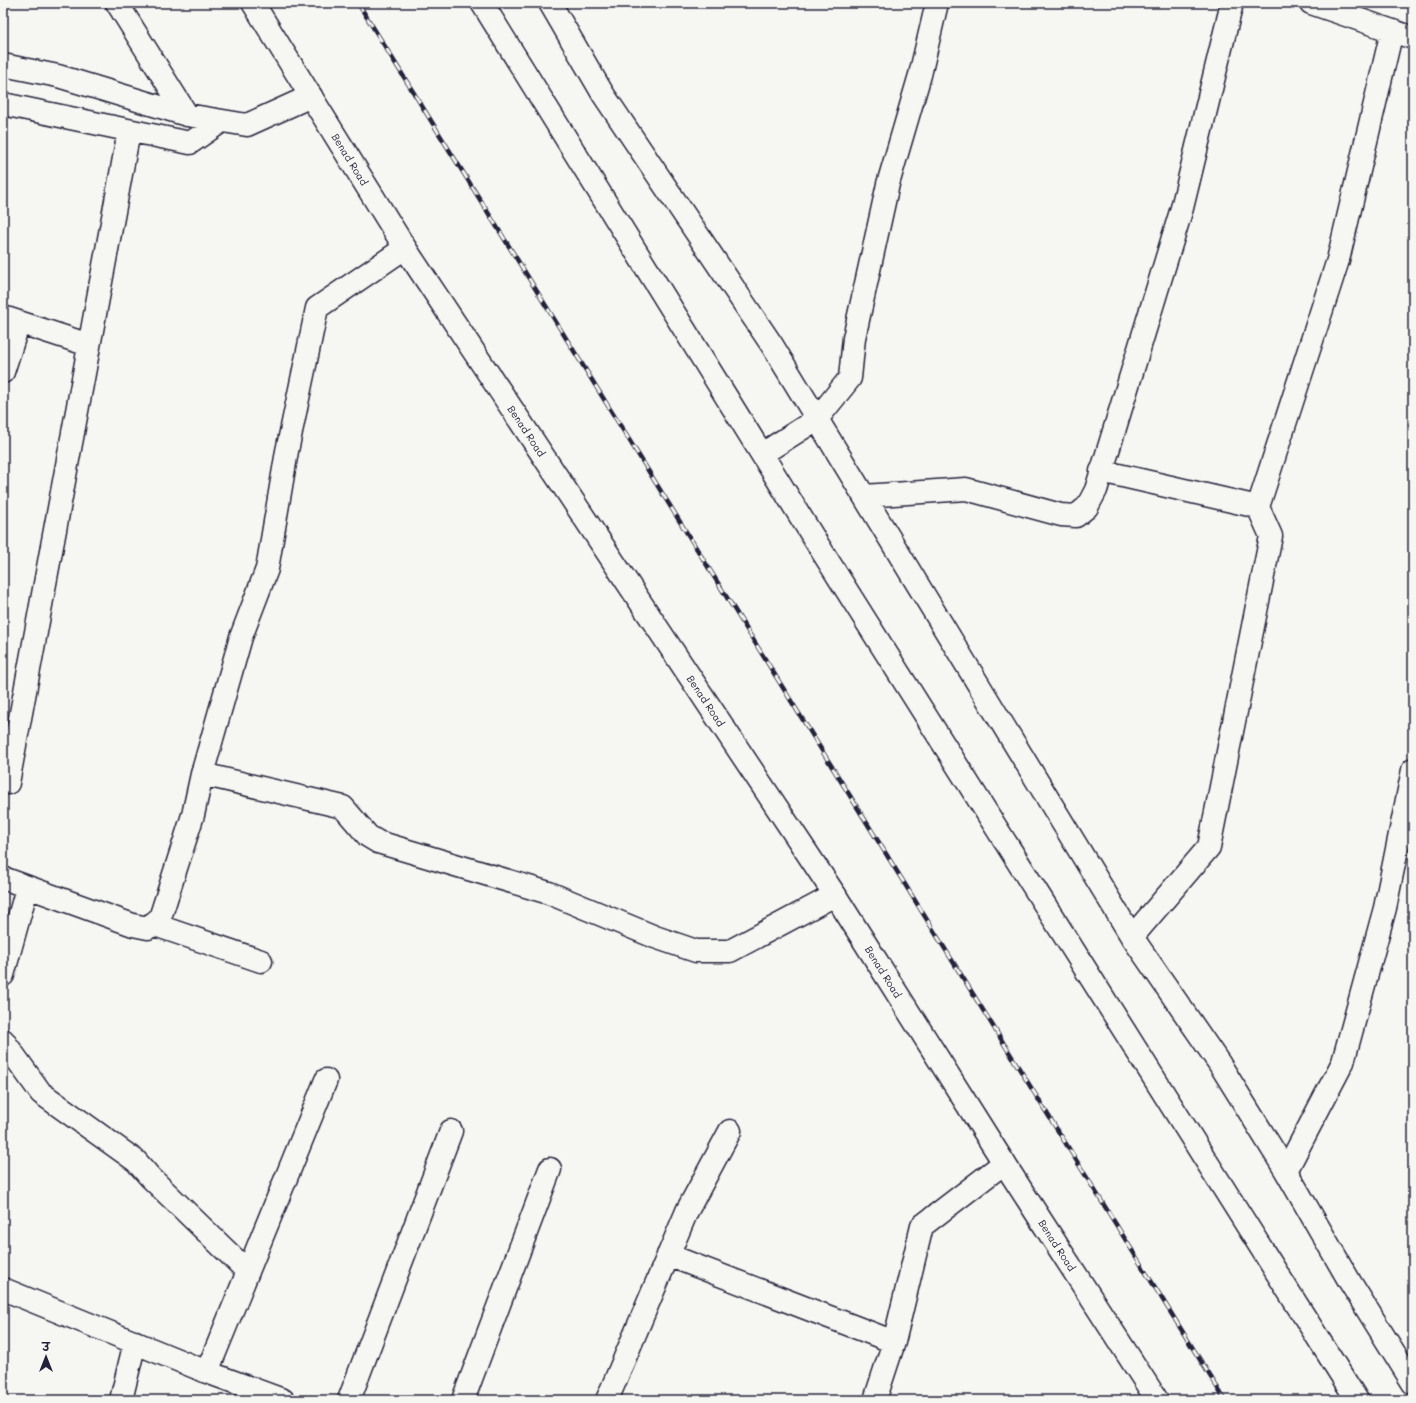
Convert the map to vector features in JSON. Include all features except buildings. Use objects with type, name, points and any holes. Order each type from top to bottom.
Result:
[{"type":"street","points":[[116,3],[187,115]]},
{"type":"street","name":"Benad Road","points":[[253,3],[405,248],[835,895],[1004,1163],[1157,1400]]},
{"type":"street","points":[[482,3],[762,454],[1357,1400]]},
{"type":"street","points":[[550,3],[603,94],[772,345],[1132,937],[1219,1063],[1286,1171],[1350,1282],[1413,1383]]},
{"type":"street","points":[[762,454],[817,419],[850,378],[854,338],[888,184],[920,75],[937,3]]},
{"type":"street","points":[[864,496],[966,489],[1060,515],[1076,516],[1087,507],[1096,490],[1182,208],[1232,3]]},
{"type":"street","points":[[1311,3],[1344,8],[1392,31],[1413,38]]},
{"type":"street","points":[[1132,937],[1209,847],[1271,536],[1258,507],[1338,260],[1392,31]]},
{"type":"street","points":[[3,65],[58,76],[187,115],[247,125],[311,96]]},
{"type":"street","points":[[3,104],[190,143],[222,121]]},
{"type":"street","points":[[8,783],[129,131]]},
{"type":"street","points":[[3,878],[27,888],[133,925],[148,928],[160,918],[193,815],[202,774],[241,637],[267,569],[287,451],[317,308],[405,248]]},
{"type":"street","points":[[3,372],[11,319],[89,345]]},
{"type":"street","points":[[1101,471],[1258,507]]},
{"type":"street","points":[[1286,1171],[1343,1062],[1385,908],[1413,770]]},
{"type":"street","points":[[202,774],[343,807],[368,836],[378,842],[549,893],[696,951],[730,951],[835,895]]},
{"type":"street","points":[[3,975],[27,888]]},
{"type":"street","points":[[152,924],[261,961]]},
{"type":"street","points":[[3,1040],[41,1093],[136,1161],[150,1177],[248,1272]]},
{"type":"street","points":[[207,1372],[326,1080]]},
{"type":"street","points":[[349,1400],[451,1131]]},
{"type":"street","points":[[607,1400],[686,1211],[730,1131]]},
{"type":"street","points":[[875,1400],[894,1342],[922,1226],[1004,1163]]},
{"type":"street","points":[[463,1400],[550,1169]]},
{"type":"street","points":[[668,1255],[894,1342]]},
{"type":"street","points":[[3,1289],[275,1398]]},
{"type":"street","points":[[121,1400],[135,1342]]},
{"type":"railway","points":[[358,3],[1225,1400]]}]
